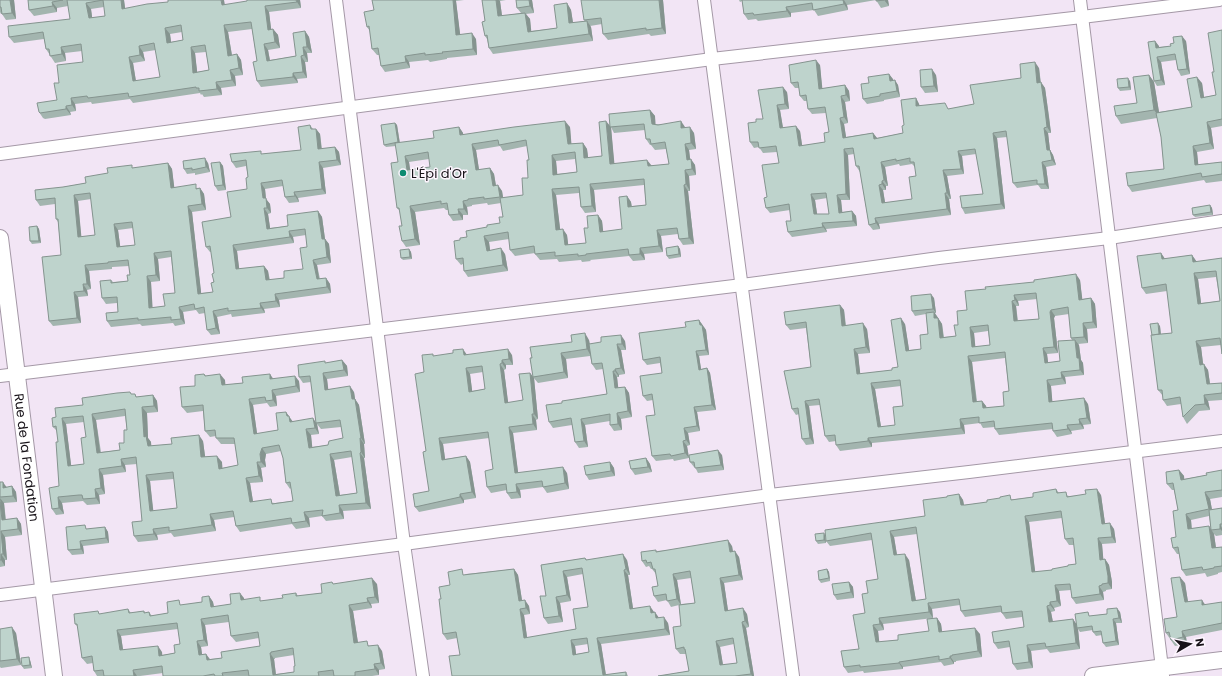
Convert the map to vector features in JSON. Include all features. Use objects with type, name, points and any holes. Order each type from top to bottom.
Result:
[{"type":"street","points":[[336,0],[404,544],[423,676]]},
{"type":"street","points":[[704,0],[793,676]]},
{"type":"street","points":[[1080,0],[1162,672]]},
{"type":"street","points":[[0,154],[350,106],[712,59],[1219,0]]},
{"type":"street","points":[[0,376],[742,285],[939,258],[1109,238],[1222,221]]},
{"type":"street","name":"Rue de la Fondation","points":[[0,238],[54,676]]},
{"type":"street","points":[[0,595],[404,544],[770,495],[1222,441]]},
{"type":"street","points":[[1093,676],[1162,672],[1222,660]]},
{"type":"building","points":[[0,0],[10,0],[12,13],[2,14]]},
{"type":"building","points":[[28,0],[63,0],[52,2],[53,6],[29,10]]},
{"type":"building","points":[[67,0],[103,0],[121,0],[122,9],[168,2],[168,0],[221,0],[222,5],[247,0],[296,0],[297,2],[265,6],[268,30],[273,29],[275,42],[264,44],[267,61],[296,56],[293,33],[305,31],[307,47],[303,47],[304,55],[301,56],[303,72],[293,73],[293,77],[257,81],[253,62],[257,61],[251,22],[224,25],[228,56],[237,54],[239,68],[230,70],[232,80],[216,82],[217,89],[199,91],[199,88],[196,87],[129,97],[128,93],[88,98],[87,96],[71,98],[72,105],[66,106],[66,109],[40,113],[37,103],[57,100],[54,83],[59,83],[57,65],[83,62],[81,44],[61,47],[62,54],[50,56],[49,49],[46,49],[43,32],[9,37],[8,26],[70,19]],"holes":[[[103,0],[105,16],[89,18],[86,3]],[[181,25],[183,40],[167,43],[165,28]],[[154,43],[160,77],[133,81],[129,57],[140,55],[139,46]],[[205,45],[209,70],[193,73],[191,47]]]},
{"type":"building","points":[[372,0],[453,0],[456,35],[472,33],[473,49],[405,56],[406,62],[381,66],[378,48],[372,49],[369,26],[367,27],[364,12],[374,10]]},
{"type":"building","points":[[482,0],[496,0],[498,16],[525,13],[528,32],[557,28],[554,5],[567,3],[569,23],[587,21],[589,34],[489,48],[487,35],[485,36],[482,22],[485,21]]},
{"type":"building","points":[[516,0],[529,0],[530,6],[517,8]]},
{"type":"building","points":[[581,0],[659,0],[662,28],[646,30],[646,28],[603,34],[601,18],[584,20]]},
{"type":"building","points":[[742,0],[843,0],[844,4],[813,10],[812,3],[786,7],[787,11],[754,15],[753,13],[744,14]]},
{"type":"building","points":[[1222,30],[1222,119],[1207,122],[1210,143],[1193,146],[1195,165],[1222,162],[1222,174],[1202,177],[1201,173],[1128,186],[1126,173],[1164,169],[1161,137],[1156,113],[1192,107],[1187,79],[1197,77],[1201,98],[1216,95],[1208,33]]},
{"type":"building","points":[[1182,36],[1187,69],[1178,70],[1175,54],[1157,57],[1161,80],[1154,81],[1148,42],[1155,41],[1156,48],[1171,46],[1170,44],[1174,43],[1173,37]]},
{"type":"building","points":[[816,60],[819,89],[845,85],[846,95],[841,96],[844,117],[840,118],[843,138],[873,133],[874,139],[903,133],[902,126],[904,125],[901,100],[916,98],[916,106],[945,103],[948,109],[974,104],[970,85],[1021,78],[1020,64],[1035,62],[1037,83],[1041,82],[1045,110],[1047,127],[1044,128],[1047,150],[1050,150],[1052,160],[1042,162],[1045,184],[1037,184],[1037,180],[1013,183],[1006,131],[993,133],[1001,204],[962,208],[960,196],[983,194],[975,149],[958,151],[961,169],[943,170],[947,193],[945,193],[947,209],[875,218],[876,223],[869,225],[859,166],[856,166],[853,148],[844,149],[846,194],[837,195],[839,213],[852,211],[853,221],[822,223],[823,227],[788,232],[786,221],[791,221],[789,204],[766,208],[764,198],[767,197],[762,165],[779,163],[776,146],[759,148],[758,142],[750,142],[748,123],[756,122],[756,119],[763,119],[758,90],[783,87],[785,104],[777,105],[780,128],[796,126],[799,146],[825,142],[824,133],[829,132],[825,107],[808,109],[806,95],[800,96],[798,82],[791,83],[789,65]],"holes":[[[910,158],[910,162],[914,162],[916,176],[909,177],[912,199],[882,203],[879,185],[882,184],[882,181],[884,180],[881,162]],[[826,193],[829,214],[814,214],[811,194]]]},
{"type":"building","points":[[932,69],[934,86],[921,87],[920,70]]},
{"type":"building","points":[[889,74],[890,81],[895,80],[897,91],[863,99],[861,84],[869,83],[868,77]]},
{"type":"building","points":[[1149,75],[1154,110],[1116,116],[1114,106],[1137,103],[1133,77]]},
{"type":"building","points":[[1128,78],[1129,87],[1118,88],[1117,79]]},
{"type":"building","points":[[650,110],[652,124],[658,125],[681,121],[681,128],[690,127],[691,143],[685,144],[687,160],[691,159],[692,169],[685,170],[686,184],[684,185],[689,238],[679,239],[677,228],[657,230],[659,246],[640,248],[640,254],[629,255],[628,249],[578,256],[578,254],[555,256],[555,252],[535,254],[534,246],[510,250],[508,232],[484,236],[487,251],[501,248],[503,265],[464,271],[463,258],[456,259],[454,241],[467,237],[466,231],[500,223],[499,217],[503,217],[500,198],[523,195],[522,178],[528,178],[527,160],[529,160],[526,140],[499,145],[498,140],[472,144],[476,170],[490,168],[493,186],[498,185],[500,197],[468,199],[463,201],[464,209],[458,209],[459,214],[449,215],[447,203],[441,204],[441,201],[410,206],[415,239],[402,241],[399,226],[402,226],[399,208],[397,208],[391,163],[398,162],[395,143],[434,138],[433,131],[459,127],[460,135],[565,121],[568,144],[583,143],[584,158],[602,156],[599,122],[606,121],[610,164],[647,160],[648,166],[669,164],[665,142],[651,144],[650,139],[646,139],[644,124],[610,127],[609,114]],"holes":[[[428,152],[430,167],[407,170],[405,156]],[[575,152],[577,172],[553,175],[552,155]],[[644,179],[646,205],[628,207],[627,196],[619,197],[622,229],[600,232],[598,215],[587,216],[588,228],[584,228],[586,243],[565,245],[563,229],[556,230],[552,189],[579,187],[581,207],[592,206],[590,184]]]},
{"type":"building","points":[[395,123],[398,142],[384,145],[381,125]]},
{"type":"building","points":[[310,125],[311,129],[316,129],[318,149],[335,147],[337,160],[319,162],[322,189],[294,192],[295,196],[285,197],[282,180],[261,183],[263,198],[266,198],[267,208],[264,208],[267,229],[288,226],[287,215],[318,211],[322,239],[325,239],[327,257],[313,260],[317,279],[326,278],[327,287],[275,294],[276,301],[260,303],[261,308],[228,311],[228,308],[213,311],[216,328],[207,330],[204,307],[195,309],[194,304],[179,307],[181,319],[171,320],[171,317],[107,321],[106,313],[118,312],[117,297],[102,298],[100,281],[111,280],[111,283],[128,281],[127,275],[130,275],[128,260],[108,262],[85,265],[87,284],[83,284],[84,291],[74,292],[77,318],[49,321],[42,257],[61,255],[58,219],[56,219],[55,198],[36,200],[35,190],[86,183],[85,177],[108,173],[107,168],[132,165],[132,168],[168,163],[171,188],[196,184],[196,189],[200,188],[202,204],[188,206],[198,294],[213,292],[211,283],[214,282],[212,274],[214,273],[210,246],[206,247],[202,222],[231,217],[227,192],[247,189],[246,178],[248,177],[246,160],[232,162],[230,154],[261,151],[261,154],[301,150],[298,127]],"holes":[[[90,193],[95,235],[78,237],[74,195]],[[132,222],[135,245],[117,247],[114,224]],[[305,229],[307,247],[300,248],[303,269],[284,271],[284,278],[266,280],[264,266],[236,269],[233,245],[290,237],[289,231]],[[171,251],[175,293],[163,294],[165,306],[149,308],[147,276],[156,275],[154,253]]]},
{"type":"building","points":[[205,158],[206,167],[192,170],[192,168],[184,169],[183,161]]},
{"type":"building","points":[[220,162],[223,185],[215,186],[211,163]]},
{"type":"building","points":[[1210,205],[1211,212],[1193,215],[1192,208]]},
{"type":"building","points":[[37,226],[39,241],[30,241],[29,227]]},
{"type":"building","points":[[678,246],[679,254],[667,256],[666,248]]},
{"type":"building","points":[[409,249],[410,257],[401,258],[400,250]]},
{"type":"building","points":[[1161,253],[1162,259],[1192,255],[1193,262],[1222,258],[1222,354],[1220,338],[1196,341],[1200,365],[1204,364],[1207,384],[1222,383],[1222,393],[1204,395],[1205,404],[1195,405],[1183,417],[1180,397],[1163,400],[1162,390],[1158,390],[1151,335],[1172,333],[1166,284],[1142,288],[1137,256]],"holes":[[[1216,271],[1220,301],[1198,304],[1194,273]]]},
{"type":"building","points":[[1076,274],[1079,300],[1091,298],[1093,322],[1083,323],[1084,337],[1071,338],[1068,307],[1051,310],[1054,347],[1043,348],[1045,363],[1060,361],[1058,341],[1075,340],[1080,370],[1061,372],[1062,378],[1047,380],[1049,402],[1084,398],[1087,418],[1079,419],[1080,424],[1067,425],[1068,429],[1053,431],[1052,423],[995,429],[994,421],[979,423],[979,417],[960,419],[961,428],[868,438],[868,441],[836,445],[835,435],[825,436],[819,399],[805,401],[810,438],[802,439],[798,408],[792,409],[784,371],[811,367],[806,322],[786,325],[784,312],[840,305],[842,326],[863,323],[866,347],[854,349],[857,374],[892,370],[892,368],[898,367],[891,320],[901,318],[906,351],[921,349],[920,335],[928,334],[926,313],[934,312],[934,318],[938,318],[940,338],[956,336],[954,325],[958,325],[957,311],[967,310],[965,291],[986,289],[985,287],[1034,282],[1034,280]],"holes":[[[1036,293],[1039,319],[1014,321],[1012,301],[1015,300],[1014,295]],[[988,325],[990,345],[972,347],[970,327]],[[1005,352],[1009,391],[1003,392],[1004,406],[983,408],[982,401],[973,402],[968,356]],[[900,380],[903,406],[893,407],[895,425],[878,427],[871,383]]]},
{"type":"building","points":[[931,294],[933,309],[912,311],[911,296]]},
{"type":"building","points":[[699,320],[700,325],[702,325],[706,350],[696,351],[699,370],[707,368],[712,405],[694,407],[697,426],[684,428],[686,440],[683,441],[685,453],[671,456],[670,454],[652,456],[646,416],[655,415],[652,394],[643,396],[640,376],[662,373],[660,357],[643,360],[639,333],[686,327],[685,322]]},
{"type":"building","points":[[1158,323],[1159,334],[1152,335],[1150,324]]},
{"type":"building","points":[[585,333],[587,349],[561,353],[564,372],[533,377],[530,347],[572,342],[571,335]]},
{"type":"building","points":[[621,335],[622,344],[617,344],[621,368],[613,371],[615,388],[625,387],[628,411],[617,413],[618,424],[610,425],[610,414],[581,419],[584,441],[575,442],[571,418],[549,422],[546,405],[607,394],[602,363],[592,364],[589,344],[601,342],[601,337]]},
{"type":"building","points":[[463,349],[464,355],[508,349],[509,359],[502,360],[502,363],[500,364],[505,403],[523,400],[519,374],[530,373],[534,414],[532,414],[533,424],[509,427],[515,473],[563,467],[565,483],[543,487],[542,481],[516,484],[517,492],[507,493],[506,484],[487,487],[485,471],[493,469],[488,432],[439,438],[442,460],[466,456],[472,492],[460,494],[460,497],[415,507],[413,494],[429,491],[423,452],[426,451],[415,374],[424,372],[422,355],[433,354],[433,356],[453,353],[453,350]],"holes":[[[482,366],[485,389],[469,392],[466,368]]]},
{"type":"building","points":[[342,360],[344,370],[323,373],[325,390],[350,386],[352,399],[355,399],[361,438],[360,453],[366,503],[339,505],[340,513],[322,516],[323,510],[304,512],[306,521],[292,523],[291,518],[236,526],[233,511],[210,514],[212,525],[169,531],[169,527],[153,529],[154,534],[134,536],[132,522],[142,521],[136,457],[121,459],[122,466],[99,469],[101,488],[95,489],[96,498],[83,499],[82,495],[58,497],[59,508],[52,509],[49,488],[59,486],[56,442],[58,442],[56,426],[53,427],[52,418],[56,417],[55,408],[83,405],[82,398],[117,393],[130,392],[131,394],[135,394],[136,397],[153,395],[154,406],[142,407],[144,437],[146,436],[148,446],[172,444],[171,438],[199,435],[201,457],[217,456],[219,469],[238,465],[234,438],[216,438],[215,430],[205,431],[203,405],[182,407],[180,387],[195,386],[195,375],[204,374],[205,376],[220,374],[222,385],[243,383],[242,377],[270,374],[270,379],[295,376],[296,386],[272,390],[273,400],[266,401],[265,397],[249,399],[254,434],[278,430],[276,413],[286,412],[287,416],[289,416],[290,422],[313,418],[315,428],[306,429],[309,448],[328,445],[329,441],[343,438],[340,420],[316,423],[310,376],[299,377],[298,365],[325,361],[325,363]],"holes":[[[125,409],[127,430],[124,430],[124,443],[119,443],[120,450],[97,453],[92,414]],[[83,416],[86,437],[81,438],[84,464],[68,466],[62,418]],[[279,445],[283,458],[286,483],[290,482],[293,501],[272,504],[271,499],[250,502],[246,478],[259,476],[257,462],[261,462],[260,454],[262,448]],[[351,451],[357,493],[336,496],[330,454]],[[173,472],[177,508],[150,511],[146,475]]]},
{"type":"building","points":[[718,450],[721,465],[695,468],[694,462],[690,462],[689,455]]},
{"type":"building","points":[[646,458],[648,467],[631,469],[629,461]]},
{"type":"building","points":[[610,462],[611,471],[586,475],[584,466]]},
{"type":"building","points":[[1179,470],[1181,480],[1207,475],[1206,473],[1222,470],[1222,490],[1205,492],[1209,509],[1186,514],[1188,529],[1209,526],[1212,548],[1222,547],[1222,566],[1203,570],[1202,567],[1182,570],[1178,547],[1173,548],[1171,538],[1176,537],[1173,511],[1178,510],[1173,483],[1167,484],[1166,472]]},
{"type":"building","points":[[0,482],[3,482],[3,488],[12,486],[13,496],[0,497]]},
{"type":"building","points":[[1056,489],[1057,493],[1066,492],[1067,497],[1086,494],[1085,490],[1097,489],[1102,524],[1110,523],[1112,537],[1098,538],[1100,560],[1105,559],[1108,576],[1108,583],[1099,586],[1100,594],[1072,598],[1070,584],[1055,585],[1057,601],[1050,602],[1050,605],[1047,606],[1049,622],[1073,619],[1076,643],[1046,647],[1045,643],[1027,645],[1029,662],[1013,664],[1009,641],[994,643],[992,632],[1024,627],[1022,611],[1002,613],[1001,606],[961,611],[959,599],[928,603],[929,612],[879,618],[880,624],[873,625],[876,642],[898,640],[898,635],[929,631],[927,619],[937,618],[939,632],[975,628],[978,651],[952,655],[950,658],[939,660],[939,656],[899,663],[844,667],[841,651],[859,649],[853,615],[865,613],[862,594],[868,593],[866,581],[878,579],[871,533],[826,541],[825,530],[925,516],[923,500],[959,494],[961,505],[965,505],[987,502],[987,500],[1010,495],[1011,500],[1033,497],[1033,493]],"holes":[[[1061,511],[1065,539],[1073,538],[1076,564],[1052,570],[1032,572],[1025,516]],[[916,527],[926,599],[912,601],[905,554],[894,555],[890,531]]]},
{"type":"building","points":[[0,502],[2,520],[17,518],[18,529],[1,531],[3,554],[1,554],[1,560],[0,560]]},
{"type":"building","points":[[1222,508],[1222,524],[1220,524],[1220,529],[1211,530],[1209,510]]},
{"type":"building","points":[[85,525],[86,529],[105,527],[106,538],[80,541],[81,549],[68,550],[66,527]]},
{"type":"building","points":[[824,533],[824,540],[816,541],[815,534]]},
{"type":"building","points":[[728,540],[730,552],[735,551],[739,575],[720,578],[725,611],[743,608],[745,621],[742,622],[751,674],[735,676],[658,676],[689,671],[684,647],[676,649],[673,627],[681,626],[679,605],[695,603],[690,571],[673,574],[677,599],[667,601],[666,594],[654,596],[652,587],[658,586],[655,569],[653,569],[651,562],[647,563],[646,560],[642,561],[641,552],[656,550],[656,552]],"holes":[[[733,638],[737,663],[720,665],[716,641]]]},
{"type":"building","points":[[623,554],[630,609],[650,606],[651,613],[655,612],[656,618],[664,617],[665,629],[597,638],[603,675],[626,672],[626,676],[452,676],[449,656],[460,655],[456,632],[443,634],[439,599],[441,599],[439,587],[450,585],[448,572],[462,569],[463,575],[514,569],[519,601],[525,600],[526,608],[520,609],[524,638],[576,629],[573,609],[588,607],[582,568],[563,571],[567,595],[556,597],[559,616],[544,618],[540,596],[546,596],[541,565],[585,558],[586,560]],"holes":[[[587,638],[589,652],[573,655],[571,640]]]},
{"type":"building","points":[[827,569],[829,578],[819,580],[818,571]]},
{"type":"building","points":[[1180,577],[1185,602],[1202,600],[1202,605],[1222,602],[1222,623],[1182,631],[1183,637],[1171,640],[1169,632],[1166,633],[1164,619],[1177,617],[1171,578]]},
{"type":"building","points":[[372,578],[375,597],[367,598],[368,602],[349,605],[354,643],[367,641],[368,646],[378,645],[381,663],[374,664],[375,669],[355,672],[355,676],[334,676],[333,670],[318,672],[319,676],[249,676],[248,670],[222,673],[223,676],[215,676],[214,674],[203,676],[163,676],[162,666],[133,670],[134,676],[104,676],[103,670],[94,671],[92,656],[82,658],[74,614],[98,611],[99,614],[128,609],[129,613],[144,611],[144,613],[149,612],[150,616],[168,613],[167,602],[179,600],[180,605],[202,602],[202,597],[209,596],[211,607],[231,604],[230,594],[240,593],[241,600],[260,597],[260,601],[283,598],[282,595],[296,593],[296,596],[322,593],[321,584],[332,582],[333,584]],"holes":[[[228,615],[231,636],[258,632],[260,646],[221,652],[222,658],[207,660],[206,654],[199,655],[197,641],[204,640],[201,619]],[[177,623],[180,644],[174,645],[175,653],[159,656],[158,646],[120,650],[117,630]],[[293,648],[295,666],[294,672],[273,675],[271,652]]]},
{"type":"building","points":[[849,582],[851,592],[834,595],[832,584]]},
{"type":"building","points":[[1117,608],[1119,618],[1113,619],[1116,641],[1103,643],[1101,631],[1093,632],[1092,626],[1077,628],[1075,614],[1088,612],[1089,616],[1107,614],[1107,609]]},
{"type":"building","points":[[12,627],[17,659],[0,661],[0,629]]},
{"type":"building","points":[[29,657],[30,665],[22,666],[21,658]]},
{"type":"place","name":"L'Épi d'Or","points":[[403,173]]}]
